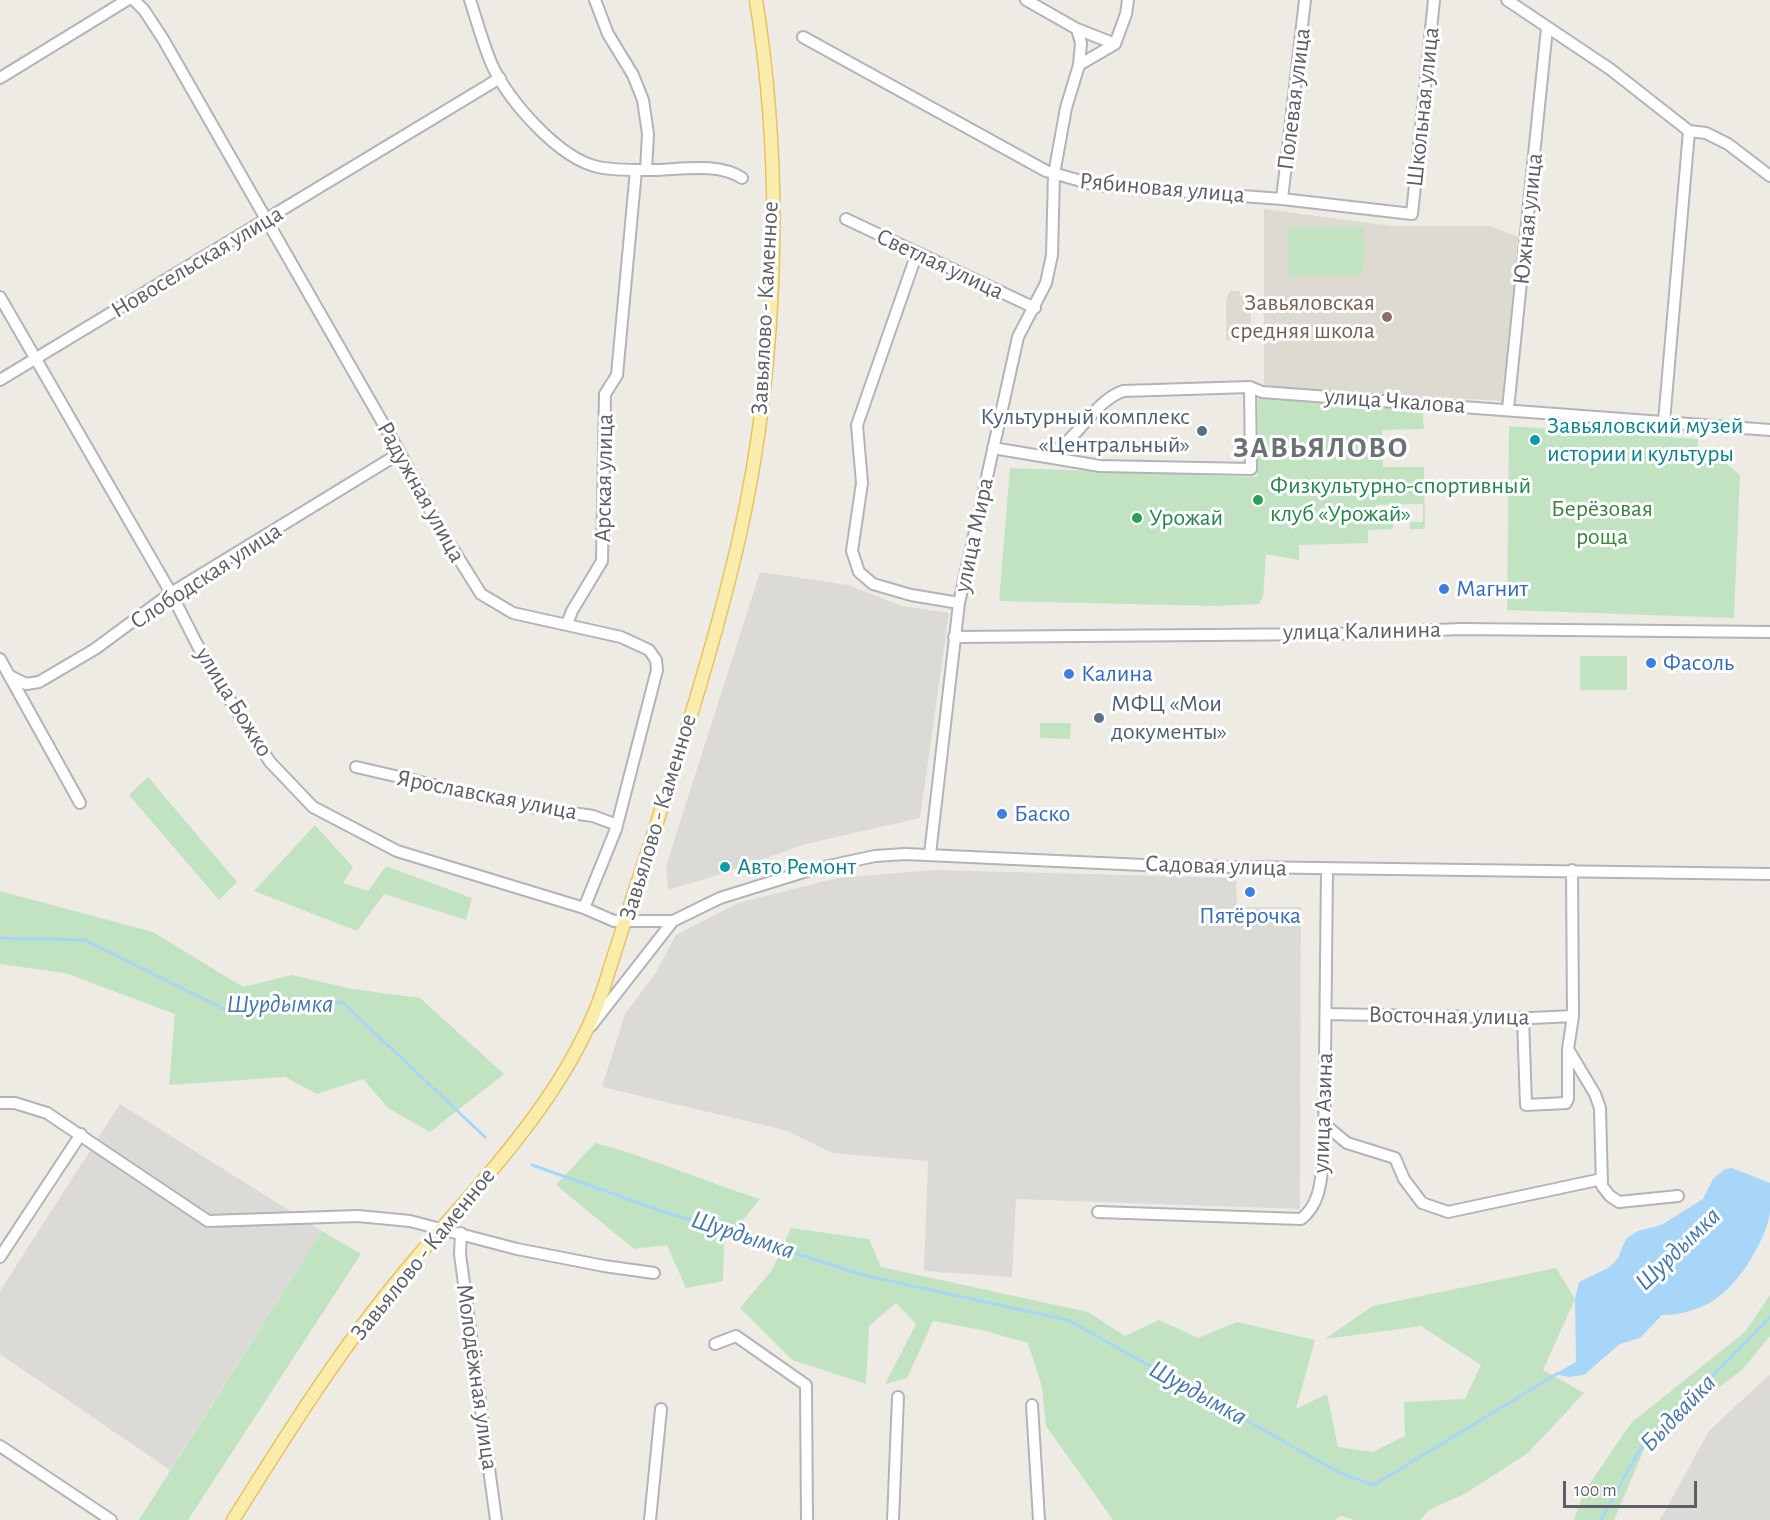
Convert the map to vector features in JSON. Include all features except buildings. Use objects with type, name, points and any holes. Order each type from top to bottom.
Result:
[{"type":"main road","name":"Завьялово - Каменное","points":[[233,1520],[290,1430],[366,1322],[440,1228],[517,1139],[556,1088],[591,1026],[626,921],[731,574],[759,420],[770,317],[772,186],[768,114],[756,0]]},
{"type":"street","points":[[0,78],[127,0]]},
{"type":"street","name":"Радужная улица","points":[[134,0],[144,10],[163,39],[265,221],[400,453],[436,522],[481,594],[513,613],[567,624],[638,643],[649,650],[656,660],[654,687],[617,825],[584,908]]},
{"type":"street","points":[[470,0],[493,66],[500,78],[523,110],[555,144],[569,154],[598,167],[641,170],[730,170],[742,178]]},
{"type":"street","points":[[595,0],[608,34],[633,75],[643,100],[648,134],[641,170]]},
{"type":"street","points":[[1026,0],[1077,29],[1115,44]]},
{"type":"street","points":[[1079,65],[1115,44],[1126,15],[1128,0]]},
{"type":"street","name":"Полевая улица","points":[[1282,199],[1305,0]]},
{"type":"street","name":"Школьная улица","points":[[1412,214],[1434,0]]},
{"type":"street","points":[[1507,0],[1611,69],[1689,131],[1706,133],[1728,144],[1770,176]]},
{"type":"street","name":"Южная улица","points":[[1508,409],[1547,28]]},
{"type":"street","name":"улица Мира","points":[[930,854],[959,603],[1017,337],[1035,308],[1046,283],[1052,255],[1054,174],[1066,108],[1079,65],[1081,43],[1077,29]]},
{"type":"street","name":"Рябиновая улица","points":[[803,38],[1054,174],[1095,185],[1282,199],[1412,214]]},
{"type":"street","name":"Новосельская улица","points":[[0,380],[500,78]]},
{"type":"street","points":[[1664,422],[1689,131]]},
{"type":"street","name":"Арская улица","points":[[567,624],[572,611],[602,561],[604,550],[602,517],[605,394],[617,375],[641,170]]},
{"type":"street","name":"Светлая улица","points":[[846,219],[1035,308]]},
{"type":"street","points":[[917,252],[857,425],[862,483],[852,551],[859,572],[873,584],[912,596],[959,603]]},
{"type":"street","name":"улица Божко","points":[[0,297],[171,593],[209,668],[270,762],[313,807],[397,851],[584,908],[614,921],[673,921]]},
{"type":"street","points":[[993,448],[1100,466],[1251,469],[1250,387]]},
{"type":"street","name":"улица Чкалова","points":[[1046,456],[1058,451],[1072,439],[1105,400],[1123,391],[1250,387],[1262,392],[1770,430]]},
{"type":"street","name":"Слободская улица","points":[[10,676],[26,684],[39,682],[95,649],[171,593],[400,453]]},
{"type":"street","name":"улица Калинина","points":[[954,637],[1336,634],[1461,629],[1770,632]]},
{"type":"street","points":[[0,659],[80,803]]},
{"type":"street","name":"Ярославская улица","points":[[356,767],[525,806],[593,816],[617,825]]},
{"type":"street","name":"Садовая улица","points":[[673,921],[720,898],[810,870],[875,856],[930,854],[1165,866],[1770,874]]},
{"type":"street","name":"улица Азина","points":[[1098,1212],[1301,1219],[1310,1212],[1318,1193],[1324,1155],[1327,869]]},
{"type":"street","points":[[1523,1018],[1526,1105],[1566,1103],[1573,1016],[1572,870]]},
{"type":"street","points":[[591,1026],[673,921]]},
{"type":"street","name":"Восточная улица","points":[[1326,1014],[1523,1018],[1573,1016]]},
{"type":"street","points":[[1569,1049],[1600,1108],[1602,1186],[1619,1202],[1678,1196]]},
{"type":"street","points":[[0,1103],[15,1103],[47,1113],[208,1221],[358,1216],[410,1221],[517,1249],[654,1273]]},
{"type":"street","points":[[1324,1124],[1347,1143],[1395,1158],[1404,1179],[1422,1203],[1448,1212],[1602,1179]]},
{"type":"street","points":[[0,1257],[81,1134]]},
{"type":"street","name":"Молодёжная улица","points":[[461,1233],[460,1254],[496,1520]]},
{"type":"street","points":[[715,1344],[736,1336],[806,1385],[807,1520]]},
{"type":"street","points":[[893,1520],[898,1397]]},
{"type":"street","points":[[1032,1406],[1039,1520]]},
{"type":"street","points":[[650,1520],[661,1409]]},
{"type":"street","points":[[0,1446],[111,1520]]},
{"type":"shaded area","name":"Завьяловская средняя школа","points":[[1264,209],[1392,226],[1490,226],[1518,237],[1503,401],[1264,388]]},
{"type":"shaded area","points":[[1230,291],[1240,291],[1240,295],[1251,298],[1251,337],[1248,340],[1226,340],[1226,299]]},
{"type":"shaded area","points":[[760,572],[848,585],[902,606],[949,613],[920,818],[806,844],[668,890],[666,866]]},
{"type":"shaded area","points":[[936,870],[1236,878],[1237,907],[1301,907],[1300,1209],[1016,1199],[1012,1277],[924,1271],[928,1161],[832,1153],[785,1130],[602,1087],[625,1014],[655,974],[676,935],[738,903],[837,878]]},
{"type":"shaded area","points":[[120,1104],[322,1231],[170,1470],[0,1354],[0,1291]]},
{"type":"shaded area","points":[[1770,1374],[1770,1520],[1660,1520],[1709,1431]]},
{"type":"green space","points":[[1289,227],[1364,227],[1363,275],[1289,275]]},
{"type":"green space","name":"Урожай","points":[[1258,396],[1422,406],[1424,429],[1382,430],[1383,467],[1424,467],[1425,529],[1410,529],[1410,522],[1423,522],[1423,504],[1376,505],[1376,522],[1393,522],[1393,529],[1368,530],[1368,543],[1299,545],[1299,560],[1266,554],[1263,597],[1259,604],[1216,606],[999,601],[1010,468],[1257,477]]},
{"type":"green space","name":"Берёзовая роща","points":[[1509,426],[1698,439],[1697,459],[1723,461],[1740,475],[1734,618],[1507,610]]},
{"type":"green space","points":[[1580,656],[1627,656],[1627,690],[1580,690]]},
{"type":"green space","points":[[1040,723],[1071,723],[1070,739],[1040,738]]},
{"type":"green space","points":[[148,777],[237,882],[219,900],[129,795]]},
{"type":"green space","points":[[315,825],[353,867],[343,883],[368,891],[386,866],[472,898],[466,920],[384,894],[357,931],[254,891]]},
{"type":"green space","points":[[0,891],[153,932],[243,987],[292,975],[352,989],[420,998],[504,1074],[430,1132],[388,1108],[363,1079],[317,1094],[285,1077],[169,1085],[175,1014],[65,973],[0,964]]},
{"type":"green space","points":[[595,1143],[637,1155],[760,1199],[724,1244],[723,1281],[686,1288],[667,1245],[634,1249],[556,1185]]},
{"type":"green space","points":[[791,1228],[869,1239],[881,1267],[1088,1312],[1125,1336],[1159,1320],[1198,1338],[1237,1322],[1315,1340],[1296,1409],[1327,1394],[1338,1447],[1373,1452],[1405,1436],[1404,1402],[1465,1399],[1481,1365],[1421,1326],[1325,1339],[1373,1306],[1556,1268],[1575,1299],[1543,1370],[1584,1393],[1528,1453],[1466,1493],[1429,1510],[1420,1520],[1355,1520],[1341,1516],[1334,1520],[1113,1520],[1046,1426],[1042,1387],[1028,1343],[982,1330],[933,1321],[907,1378],[885,1384],[916,1324],[896,1303],[869,1326],[866,1384],[792,1360],[740,1308],[772,1270]]},
{"type":"green space","points":[[322,1231],[361,1254],[188,1520],[139,1520]]},
{"type":"green space","points":[[1770,1295],[1770,1336],[1743,1369],[1647,1442],[1614,1520],[1574,1520],[1584,1492],[1631,1423],[1745,1332]]},
{"type":"water","points":[[1732,1168],[1770,1183],[1770,1211],[1767,1226],[1756,1250],[1739,1277],[1729,1288],[1706,1305],[1678,1314],[1662,1315],[1640,1338],[1620,1344],[1584,1375],[1569,1377],[1555,1374],[1576,1362],[1575,1299],[1579,1282],[1610,1267],[1618,1258],[1626,1239],[1638,1231],[1661,1225],[1703,1199],[1713,1179],[1725,1169]]},
{"type":"waterway","name":"Шурдымка","points":[[0,938],[85,940],[226,1010],[342,1002],[485,1137]]},
{"type":"waterway","name":"Шурдымка","points":[[532,1165],[662,1211],[867,1276],[1068,1320],[1340,1473],[1374,1485],[1558,1373]]},
{"type":"waterway","name":"Быдвайка","points":[[1601,1520],[1639,1451],[1770,1317]]},
{"type":"place","name":"Завьяловская средняя школа","points":[[1387,317]]},
{"type":"place","name":"Культурный комплекс «Центральный»","points":[[1202,431]]},
{"type":"place","name":"Завьяловский музей истории и культуры","points":[[1535,440]]},
{"type":"place","name":"Физкультурно-спортивный клуб «Урожай»","points":[[1258,500]]},
{"type":"place","name":"Урожай","points":[[1137,518]]},
{"type":"place","name":"Магнит","points":[[1444,589]]},
{"type":"place","name":"Фасоль","points":[[1651,663]]},
{"type":"place","name":"Калина","points":[[1069,674]]},
{"type":"place","name":"МФЦ «Мои документы»","points":[[1099,718]]},
{"type":"place","name":"Баско","points":[[1002,814]]},
{"type":"place","name":"Авто Ремонт","points":[[725,867]]},
{"type":"place","name":"Пятёрочка","points":[[1250,892]]},
{"type":"district","name":"ЗАВЬЯЛОВО","points":[[1321,448]]}]
